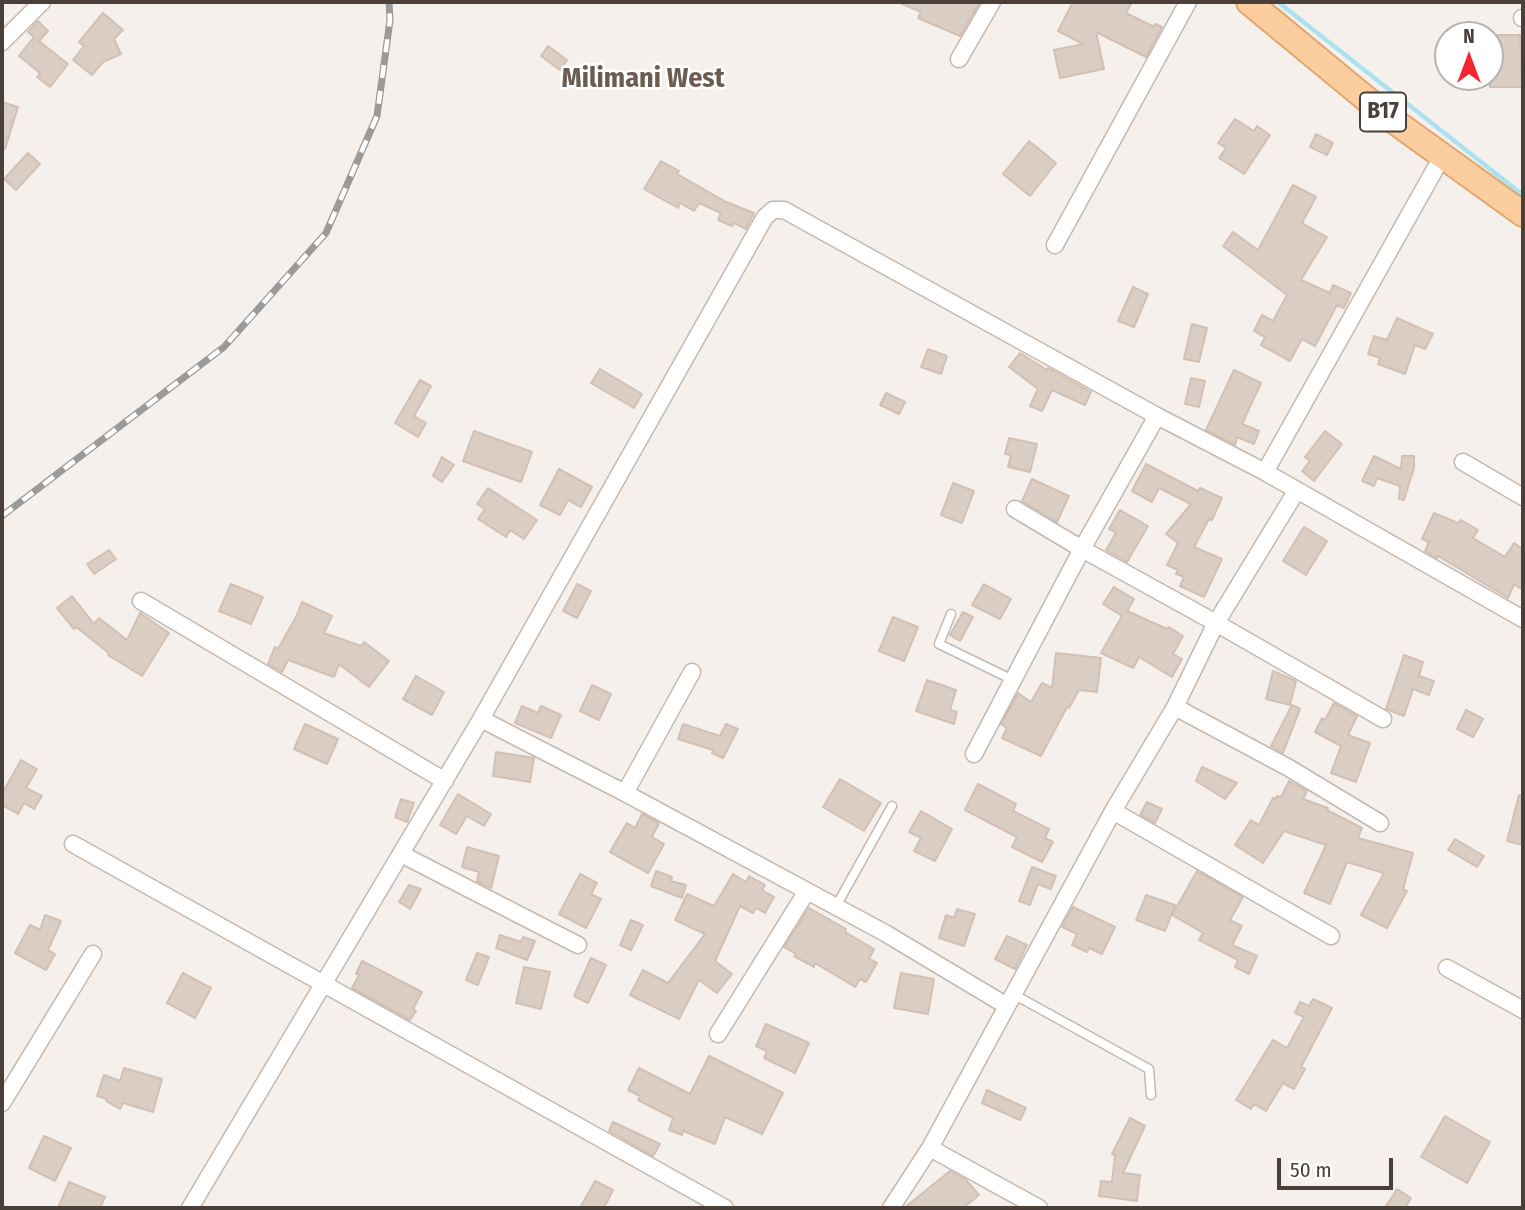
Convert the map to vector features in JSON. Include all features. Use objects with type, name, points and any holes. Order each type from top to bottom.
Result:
[{"type":"main road","name":"B17","points":[[1249,2],[1387,116],[1523,214]]},
{"type":"street","points":[[2,42],[42,2]]},
{"type":"street","points":[[959,59],[992,2]]},
{"type":"street","points":[[1055,245],[1188,2]]},
{"type":"street","points":[[1265,472],[1443,155]]},
{"type":"street","points":[[190,1208],[445,781],[772,210],[784,210],[1157,416],[1265,472],[1523,620]]},
{"type":"street","points":[[974,754],[1082,549],[1157,416]]},
{"type":"street","points":[[1463,462],[1523,497]]},
{"type":"street","points":[[891,1208],[930,1148],[1114,811],[1175,707],[1216,623],[1297,491]]},
{"type":"street","points":[[1015,509],[1383,719]]},
{"type":"street","points":[[141,601],[445,781]]},
{"type":"street","points":[[625,793],[692,672]]},
{"type":"street","points":[[1175,707],[1289,768],[1380,822]]},
{"type":"street","points":[[481,719],[625,793],[1010,1000]]},
{"type":"street","points":[[1114,811],[1331,936]]},
{"type":"street","points":[[73,844],[725,1208]]},
{"type":"street","points":[[401,854],[578,945]]},
{"type":"street","points":[[718,1034],[807,891]]},
{"type":"street","points":[[2,1103],[93,954]]},
{"type":"street","points":[[1447,968],[1523,1010]]},
{"type":"street","points":[[930,1148],[1039,1208]]},
{"type":"lane","points":[[951,614],[939,644],[1013,680]]},
{"type":"lane","points":[[835,908],[892,806]]},
{"type":"lane","points":[[1010,1000],[1149,1069],[1151,1095]]},
{"type":"building","points":[[898,2],[980,2],[960,36],[918,18],[921,12]]},
{"type":"building","points":[[1073,2],[1132,2],[1126,13],[1154,27],[1155,24],[1162,27],[1146,57],[1096,32],[1104,69],[1060,78],[1054,50],[1083,44],[1058,31]]},
{"type":"building","points":[[103,13],[123,30],[114,39],[121,54],[103,62],[92,75],[73,60],[84,46],[79,42]]},
{"type":"building","points":[[38,21],[48,31],[39,41],[68,64],[50,87],[37,77],[40,73],[19,56],[34,37],[28,32]]},
{"type":"building","points":[[1504,35],[1520,35],[1522,87],[1504,87]]},
{"type":"building","points":[[548,46],[567,60],[560,70],[541,56]]},
{"type":"building","points":[[2,102],[18,107],[5,149],[2,149]]},
{"type":"building","points":[[1235,119],[1254,131],[1257,126],[1270,135],[1244,174],[1219,158],[1226,148],[1218,143]]},
{"type":"building","points":[[1316,134],[1333,143],[1327,155],[1310,147]]},
{"type":"building","points":[[1029,141],[1056,163],[1030,196],[1003,174]]},
{"type":"building","points":[[28,153],[40,164],[16,190],[4,179]]},
{"type":"building","points":[[661,161],[679,171],[677,174],[726,202],[754,213],[746,229],[718,220],[721,213],[699,203],[694,211],[680,203],[678,208],[644,189]]},
{"type":"building","points":[[1293,185],[1316,197],[1302,223],[1327,237],[1301,280],[1330,293],[1333,285],[1351,293],[1344,308],[1337,305],[1315,346],[1302,339],[1290,361],[1261,345],[1265,337],[1254,331],[1262,315],[1273,321],[1287,295],[1223,246],[1233,232],[1258,250]]},
{"type":"building","points":[[1133,287],[1148,294],[1134,327],[1118,321]]},
{"type":"building","points":[[1397,318],[1433,334],[1425,349],[1415,345],[1405,374],[1378,364],[1380,358],[1368,354],[1374,336],[1387,340]]},
{"type":"building","points":[[1192,324],[1207,328],[1199,362],[1184,359]]},
{"type":"building","points":[[928,349],[947,356],[941,374],[921,367]]},
{"type":"building","points":[[1020,353],[1091,392],[1085,405],[1052,390],[1042,411],[1030,406],[1038,389],[1009,367]]},
{"type":"building","points":[[600,369],[642,394],[634,408],[591,383]]},
{"type":"building","points":[[1234,370],[1261,383],[1242,424],[1259,431],[1254,444],[1237,437],[1235,445],[1206,430]]},
{"type":"building","points":[[1191,378],[1205,381],[1199,407],[1185,404]]},
{"type":"building","points":[[420,380],[431,386],[414,416],[426,423],[418,437],[395,423]]},
{"type":"building","points":[[886,393],[905,402],[899,414],[880,405]]},
{"type":"building","points":[[474,431],[532,452],[521,482],[463,461]]},
{"type":"building","points":[[1325,431],[1342,444],[1314,481],[1302,471],[1310,461],[1305,457]]},
{"type":"building","points":[[1009,438],[1037,444],[1030,472],[1008,467],[1011,455],[1005,454]]},
{"type":"building","points":[[1374,456],[1401,469],[1402,456],[1414,456],[1414,468],[1404,500],[1399,499],[1400,486],[1377,478],[1374,486],[1362,481]]},
{"type":"building","points":[[442,457],[454,465],[442,482],[433,476]]},
{"type":"building","points":[[1146,464],[1198,491],[1200,488],[1222,498],[1212,520],[1209,519],[1194,547],[1222,559],[1204,597],[1180,586],[1184,577],[1176,574],[1178,570],[1167,565],[1178,543],[1166,534],[1191,504],[1159,488],[1152,502],[1132,491]]},
{"type":"building","points":[[559,469],[592,487],[581,507],[568,500],[560,515],[540,505]]},
{"type":"building","points":[[1032,479],[1069,496],[1057,522],[1022,501]]},
{"type":"building","points":[[953,483],[974,491],[962,523],[941,515]]},
{"type":"building","points":[[488,488],[537,520],[524,539],[510,530],[506,537],[478,519],[485,509],[477,504]]},
{"type":"building","points":[[1120,510],[1148,526],[1127,562],[1106,550],[1116,533],[1109,529]]},
{"type":"building","points":[[1434,513],[1458,523],[1461,520],[1478,530],[1473,538],[1505,557],[1514,543],[1523,549],[1523,590],[1514,584],[1508,598],[1425,551],[1429,542],[1422,539]]},
{"type":"building","points":[[1304,527],[1327,541],[1306,575],[1283,561]]},
{"type":"building","points":[[109,550],[116,559],[94,574],[87,564]]},
{"type":"building","points":[[231,584],[263,597],[251,624],[219,611]]},
{"type":"building","points":[[577,584],[591,591],[577,618],[563,611]]},
{"type":"building","points":[[984,584],[1011,599],[1000,619],[972,605]]},
{"type":"building","points":[[1114,587],[1134,599],[1127,611],[1167,629],[1169,627],[1183,636],[1173,654],[1182,659],[1172,677],[1139,657],[1133,668],[1101,653],[1122,616],[1103,604]]},
{"type":"building","points":[[72,596],[94,624],[99,618],[127,640],[140,613],[169,633],[142,676],[108,655],[109,653],[76,627],[74,629],[57,608]]},
{"type":"building","points":[[302,602],[332,616],[324,633],[361,646],[364,642],[389,661],[369,687],[339,664],[334,677],[288,660],[282,672],[268,664]]},
{"type":"building","points":[[963,612],[973,617],[960,641],[950,635]]},
{"type":"building","points":[[893,617],[918,627],[904,661],[879,651]]},
{"type":"building","points":[[1056,653],[1101,658],[1097,692],[1079,690],[1041,756],[1002,738],[1007,728],[1001,724],[1018,693],[1031,702],[1042,683],[1052,688]]},
{"type":"building","points":[[1404,655],[1423,662],[1419,676],[1434,681],[1429,695],[1413,689],[1404,716],[1386,709]]},
{"type":"building","points":[[1273,671],[1296,681],[1290,705],[1266,699]]},
{"type":"building","points":[[416,676],[444,692],[432,715],[403,699]]},
{"type":"building","points":[[927,680],[956,690],[950,710],[957,712],[954,724],[916,711]]},
{"type":"building","points":[[592,685],[611,694],[599,720],[580,711]]},
{"type":"building","points":[[1334,703],[1357,716],[1348,735],[1370,743],[1356,782],[1331,773],[1341,746],[1315,732]]},
{"type":"building","points":[[1292,705],[1300,709],[1283,753],[1271,746]]},
{"type":"building","points":[[522,706],[538,713],[541,706],[561,715],[551,738],[515,723]]},
{"type":"building","points":[[1466,710],[1483,719],[1473,737],[1457,729]]},
{"type":"building","points":[[305,724],[338,739],[327,764],[294,749]]},
{"type":"building","points":[[683,724],[720,736],[726,724],[738,729],[723,758],[712,753],[713,750],[678,739]]},
{"type":"building","points":[[496,752],[534,758],[530,782],[493,776]]},
{"type":"building","points":[[21,760],[37,769],[26,788],[42,796],[34,809],[24,803],[18,814],[2,805],[2,794]]},
{"type":"building","points":[[1202,767],[1237,783],[1225,799],[1196,781]]},
{"type":"building","points":[[840,779],[881,803],[864,831],[823,807]]},
{"type":"building","points":[[1289,781],[1307,791],[1303,799],[1328,808],[1327,810],[1362,828],[1358,838],[1413,853],[1403,889],[1407,891],[1387,928],[1361,915],[1384,873],[1347,862],[1330,904],[1304,893],[1326,845],[1284,831],[1263,863],[1235,845],[1251,820],[1259,825],[1273,798],[1281,797]]},
{"type":"building","points":[[978,784],[1016,804],[1013,811],[1049,829],[1045,838],[1053,842],[1042,862],[1012,847],[1017,837],[965,810]]},
{"type":"building","points":[[458,794],[491,814],[484,826],[467,816],[456,834],[440,825]]},
{"type":"building","points":[[1519,795],[1523,796],[1523,845],[1507,841]]},
{"type":"building","points":[[401,799],[414,803],[407,822],[395,817]]},
{"type":"building","points":[[1147,802],[1162,809],[1155,823],[1140,815]]},
{"type":"building","points":[[921,811],[952,829],[935,861],[914,851],[921,838],[909,832]]},
{"type":"building","points":[[642,814],[659,823],[652,837],[664,844],[648,873],[610,852],[627,823],[635,828]]},
{"type":"building","points":[[1455,839],[1484,856],[1477,867],[1448,850]]},
{"type":"building","points":[[467,847],[499,856],[491,888],[477,881],[479,872],[462,867]]},
{"type":"building","points":[[1032,867],[1056,876],[1051,889],[1038,884],[1030,905],[1019,901]]},
{"type":"building","points":[[656,871],[672,877],[671,881],[686,885],[682,898],[651,886]]},
{"type":"building","points":[[1197,871],[1243,897],[1230,920],[1242,926],[1232,945],[1257,956],[1249,974],[1235,967],[1238,960],[1199,940],[1203,933],[1172,915]]},
{"type":"building","points":[[580,874],[597,883],[591,894],[601,899],[586,928],[559,914]]},
{"type":"building","points":[[733,874],[746,882],[749,876],[765,885],[762,890],[774,897],[765,913],[756,908],[753,913],[740,906],[715,961],[732,974],[717,993],[699,980],[679,1019],[630,995],[643,970],[668,983],[705,934],[675,920],[687,894],[714,906]]},
{"type":"building","points":[[409,885],[421,889],[410,909],[399,902]]},
{"type":"building","points":[[1146,895],[1175,905],[1165,931],[1136,920]]},
{"type":"building","points":[[1073,907],[1115,927],[1102,954],[1089,948],[1087,952],[1072,945],[1077,934],[1062,927]]},
{"type":"building","points":[[809,908],[874,949],[869,959],[877,963],[866,982],[860,979],[855,987],[815,963],[814,967],[794,956],[796,954],[784,947]]},
{"type":"building","points":[[957,909],[975,914],[964,946],[939,938],[946,915],[954,918]]},
{"type":"building","points":[[45,915],[61,921],[48,950],[55,954],[46,970],[15,953],[30,925],[40,930]]},
{"type":"building","points":[[631,920],[643,925],[631,950],[620,945]]},
{"type":"building","points":[[500,935],[521,942],[523,937],[535,941],[527,960],[496,948]]},
{"type":"building","points":[[1007,936],[1027,945],[1015,969],[995,959]]},
{"type":"building","points":[[477,953],[489,957],[478,985],[466,980]]},
{"type":"building","points":[[591,958],[606,965],[588,1003],[574,996]]},
{"type":"building","points":[[362,961],[422,992],[410,1020],[352,988]]},
{"type":"building","points":[[524,967],[550,972],[541,1009],[516,1003]]},
{"type":"building","points":[[183,973],[211,988],[195,1018],[167,1003]]},
{"type":"building","points":[[901,973],[934,979],[928,1014],[894,1008]]},
{"type":"building","points":[[1313,999],[1332,1008],[1301,1067],[1305,1069],[1294,1089],[1283,1083],[1266,1111],[1254,1104],[1251,1109],[1236,1100],[1273,1040],[1287,1048],[1304,1017],[1295,1013],[1300,1002],[1309,1006]]},
{"type":"building","points":[[766,1024],[809,1043],[795,1073],[764,1058],[767,1051],[756,1046]]},
{"type":"building","points":[[709,1056],[783,1093],[762,1134],[725,1117],[715,1144],[683,1131],[682,1135],[669,1130],[673,1118],[638,1100],[640,1096],[628,1090],[639,1068],[690,1094]]},
{"type":"building","points":[[124,1068],[162,1079],[153,1112],[123,1103],[120,1109],[106,1101],[107,1099],[97,1096],[104,1075],[120,1081]]},
{"type":"building","points":[[987,1090],[1026,1108],[1020,1120],[982,1103]]},
{"type":"building","points":[[1445,1116],[1490,1142],[1467,1183],[1421,1157]]},
{"type":"building","points":[[1130,1118],[1145,1126],[1123,1173],[1140,1175],[1137,1201],[1099,1196],[1101,1181],[1112,1182],[1115,1155],[1112,1154]]},
{"type":"building","points":[[613,1122],[660,1144],[653,1156],[609,1131]]},
{"type":"building","points":[[44,1136],[71,1148],[55,1181],[29,1168]]},
{"type":"building","points":[[950,1171],[966,1180],[979,1195],[963,1208],[904,1208]]},
{"type":"building","points":[[595,1181],[613,1190],[604,1208],[580,1208]]},
{"type":"building","points":[[69,1182],[105,1197],[100,1208],[58,1208]]},
{"type":"building","points":[[1397,1189],[1411,1198],[1405,1208],[1385,1208]]},
{"type":"waterway","points":[[1278,2],[1523,195]]},
{"type":"railway","points":[[2,516],[224,347],[326,233],[377,116],[390,20],[389,2]]},
{"type":"district","name":"Milimani West","points":[[643,79]]}]
